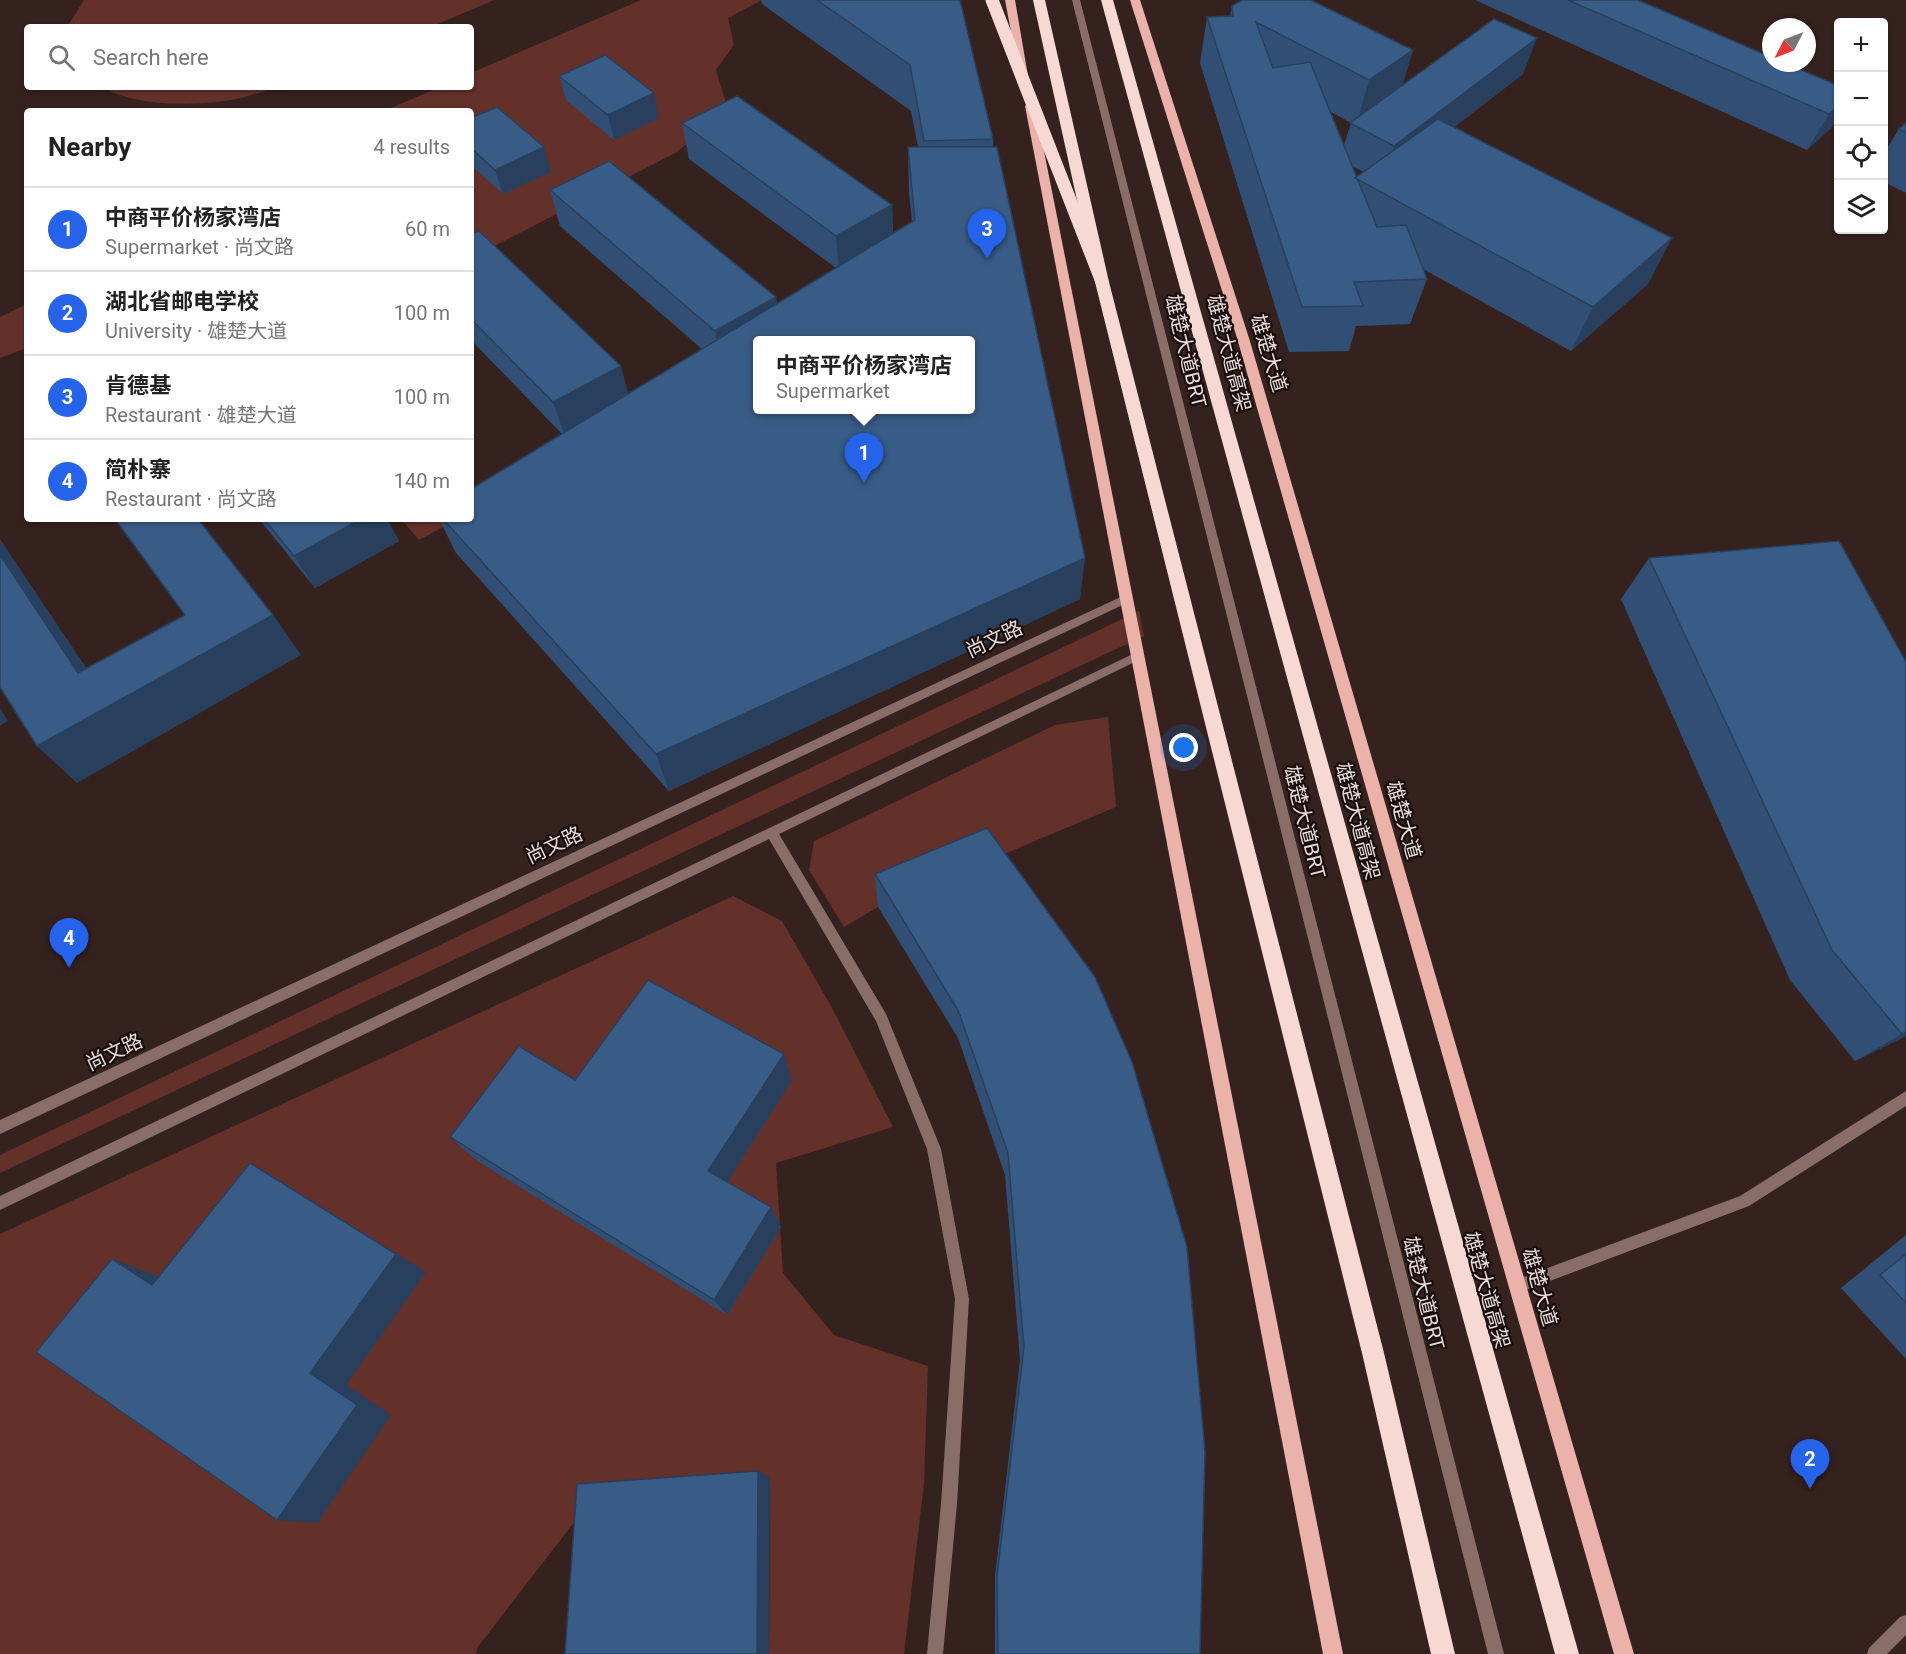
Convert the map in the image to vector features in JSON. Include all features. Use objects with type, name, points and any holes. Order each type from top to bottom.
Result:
[{"type":"highway","points":[[992,0],[1102,282]]},
{"type":"highway","points":[[1039,0],[1102,282],[1370,1342],[1443,1654]]},
{"type":"highway","name":"雄楚大道高架","points":[[1107,0],[1567,1654]]},
{"type":"main road","points":[[1010,0],[1125,599],[1333,1654]]},
{"type":"main road","name":"雄楚大道","points":[[1135,0],[1243,338],[1624,1654]]},
{"type":"street","name":"雄楚大道BRT","points":[[1076,0],[1496,1654]]},
{"type":"street","name":"尚文路","points":[[0,1127],[1125,599]]},
{"type":"street","points":[[0,1203],[1137,656]]},
{"type":"street","points":[[772,832],[881,1018],[934,1149],[962,1299],[935,1654]]},
{"type":"street","points":[[1518,1287],[1744,1200],[1906,1098]]},
{"type":"street","points":[[1875,1654],[1906,1623]]},
{"type":"shaded area","points":[[84,0],[494,0],[438,24],[69,24]]},
{"type":"shaded area","points":[[641,0],[762,0],[728,18],[734,45],[716,70],[726,103],[702,131],[677,152],[474,256],[474,108],[391,108],[433,90],[474,90],[474,72]]},
{"type":"shaded area","points":[[108,90],[268,90],[231,100],[177,104],[145,101]]},
{"type":"shaded area","points":[[24,305],[24,349],[0,358],[0,317]]},
{"type":"shaded area","points":[[404,522],[452,522],[419,540]]},
{"type":"shaded area","points":[[1139,611],[1144,636],[0,1173],[0,1155]]},
{"type":"shaded area","points":[[1108,717],[1116,807],[878,907],[844,927],[809,870],[814,841],[1055,725]]},
{"type":"shaded area","points":[[733,896],[782,921],[831,1006],[893,1127],[776,1163],[783,1273],[834,1335],[928,1366],[924,1483],[904,1654],[769,1654],[770,1477],[599,1490],[477,1648],[476,1654],[0,1654],[0,1234]]},
{"type":"building","points":[[817,0],[960,0],[993,139],[924,141],[910,65]]},
{"type":"building","points":[[1242,0],[1311,0],[1413,50],[1369,80],[1256,22],[1273,68],[1310,62],[1377,227],[1406,225],[1427,279],[1354,282],[1363,306],[1302,307],[1207,17],[1233,16],[1232,6]]},
{"type":"building","points":[[1568,0],[1638,0],[1762,53],[1762,72],[1806,72],[1834,84],[1834,110],[1829,114]]},
{"type":"building","points":[[1494,19],[1537,38],[1394,146],[1350,123]]},
{"type":"building","points":[[605,55],[654,93],[608,115],[559,76]]},
{"type":"building","points":[[737,96],[892,205],[836,236],[682,123]]},
{"type":"building","points":[[497,107],[544,147],[495,170],[474,151],[474,117]]},
{"type":"building","points":[[1438,119],[1672,238],[1593,307],[1355,178]]},
{"type":"building","points":[[1906,123],[1906,133],[1899,129]]},
{"type":"building","points":[[908,147],[997,147],[1085,558],[656,754],[446,522],[474,522],[474,487],[915,220]]},
{"type":"building","points":[[609,161],[776,297],[715,331],[550,190]]},
{"type":"building","points":[[479,231],[621,366],[553,402],[474,322],[474,233]]},
{"type":"building","points":[[117,522],[200,522],[273,615],[37,746],[0,687],[0,555],[78,673],[185,615]]},
{"type":"building","points":[[266,522],[356,522],[294,556]]},
{"type":"building","points":[[1839,541],[1906,662],[1906,1032],[1902,1034],[1832,950],[1649,558]]},
{"type":"building","points":[[987,828],[1095,977],[1132,1062],[1187,1247],[1205,1452],[1200,1654],[998,1654],[997,1576],[1024,1347],[1008,1153],[958,1010],[875,874]]},
{"type":"building","points":[[648,980],[784,1054],[708,1171],[771,1207],[714,1300],[450,1137],[519,1046],[575,1080]]},
{"type":"building","points":[[250,1163],[396,1254],[310,1373],[357,1405],[277,1520],[36,1352],[112,1259],[152,1285]]},
{"type":"building","points":[[1906,1254],[1906,1303],[1880,1275]]},
{"type":"building","points":[[758,1471],[757,1654],[565,1654],[577,1484]]},
{"type":"place","name":"肯德基","points":[[987,259]]},
{"type":"place","name":"中商平价杨家湾店","points":[[864,483]]},
{"type":"place","name":"简朴寨","points":[[69,968]]},
{"type":"place","name":"湖北省邮电学校","points":[[1810,1489]]}]
